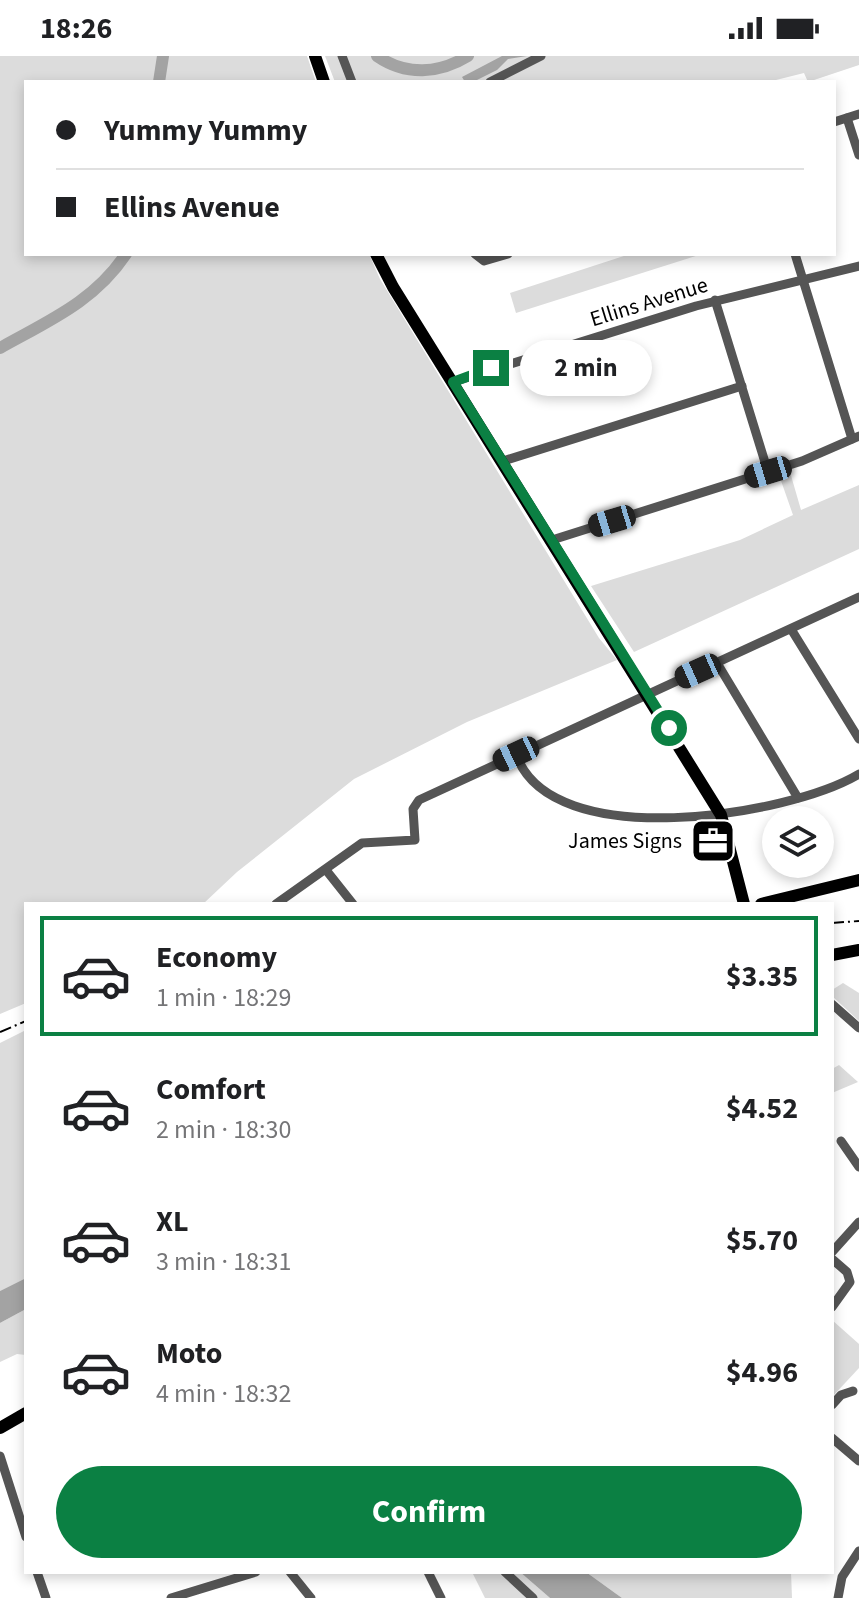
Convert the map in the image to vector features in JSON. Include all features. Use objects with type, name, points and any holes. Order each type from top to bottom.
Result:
[{"type":"main road","points":[[315,56],[323,80]]},
{"type":"main road","points":[[377,256],[721,815],[743,902]]},
{"type":"main road","points":[[769,902],[859,880]]},
{"type":"main road","points":[[834,955],[859,950]]},
{"type":"main road","points":[[0,1428],[24,1414]]},
{"type":"street","points":[[342,56],[351,80]]},
{"type":"street","points":[[494,80],[541,56]]},
{"type":"street","points":[[836,121],[859,114]]},
{"type":"street","points":[[847,118],[859,155]]},
{"type":"street","points":[[478,256],[484,261],[501,256]]},
{"type":"street","points":[[552,540],[768,472],[856,438],[796,256]]},
{"type":"street","name":"Ellins Avenue","points":[[453,382],[715,300],[859,266]]},
{"type":"street","points":[[715,300],[768,472]]},
{"type":"street","points":[[503,461],[742,386]]},
{"type":"street","points":[[279,902],[362,843],[415,840],[415,803],[859,597]]},
{"type":"street","points":[[791,629],[859,739]]},
{"type":"street","points":[[717,663],[798,798]]},
{"type":"street","points":[[516,754],[527,779],[554,797],[574,804],[652,818],[721,815],[798,798],[837,786],[859,774]]},
{"type":"street","points":[[326,870],[351,902]]},
{"type":"street","points":[[834,1006],[859,1028]]},
{"type":"street","points":[[841,1141],[859,1167]]},
{"type":"street","points":[[834,1250],[859,1222]]},
{"type":"street","points":[[834,1261],[850,1280],[848,1289],[834,1305]]},
{"type":"street","points":[[834,1403],[841,1395],[853,1391]]},
{"type":"street","points":[[834,1444],[859,1461]]},
{"type":"street","points":[[0,1456],[24,1531]]},
{"type":"street","points":[[838,1598],[839,1583],[855,1567],[859,1551]]},
{"type":"street","points":[[38,1574],[46,1598]]},
{"type":"street","points":[[171,1598],[196,1594],[251,1574]]},
{"type":"street","points":[[292,1574],[311,1598]]},
{"type":"street","points":[[429,1574],[441,1598]]},
{"type":"street","points":[[507,1574],[533,1598]]},
{"type":"shaded area","points":[[0,56],[307,56],[315,80],[24,80],[24,256],[370,256],[380,279],[599,638],[617,660],[467,722],[354,779],[237,872],[205,902],[24,902],[24,1004],[0,1014]]},
{"type":"shaded area","points":[[325,56],[859,56],[859,65],[814,80],[807,80],[804,73],[776,80],[334,80]]},
{"type":"shaded area","points":[[502,56],[527,56],[508,59],[497,70],[477,80],[464,80],[462,77]]},
{"type":"shaded area","points":[[624,256],[696,256],[516,313],[510,293]]},
{"type":"shaded area","points":[[790,472],[801,510],[859,485],[859,549],[634,652],[591,586],[740,540],[793,515],[779,475]]},
{"type":"shaded area","points":[[843,983],[859,993],[859,1021],[834,998],[834,989]]},
{"type":"shaded area","points":[[24,1031],[24,1279],[0,1291],[0,1043]]},
{"type":"shaded area","points":[[839,1065],[858,1082],[834,1092],[834,1068]]},
{"type":"shaded area","points":[[24,1279],[24,1310],[0,1323],[0,1291]]},
{"type":"shaded area","points":[[24,1310],[24,1355],[17,1354],[0,1362],[0,1323]]},
{"type":"shaded area","points":[[834,1322],[859,1344],[859,1368],[834,1395]]},
{"type":"shaded area","points":[[473,1574],[522,1574],[550,1598],[485,1598]]},
{"type":"shaded area","points":[[522,1574],[589,1574],[622,1598],[550,1598]]},
{"type":"shaded area","points":[[589,1574],[791,1574],[792,1598],[622,1598]]},
{"type":"waterway","points":[[159,80],[163,56]]},
{"type":"waterway","points":[[377,56],[411,70],[434,69],[468,56]]},
{"type":"waterway","points":[[0,348],[85,298],[124,256]]},
{"type":"railway","points":[[834,923],[859,921]]},
{"type":"railway","points":[[0,1032],[24,1022]]},
{"type":"place","name":"James Signs","points":[[713,841]]},
{"type":"route","points":[[491,368],[453,382],[669,728]]}]
